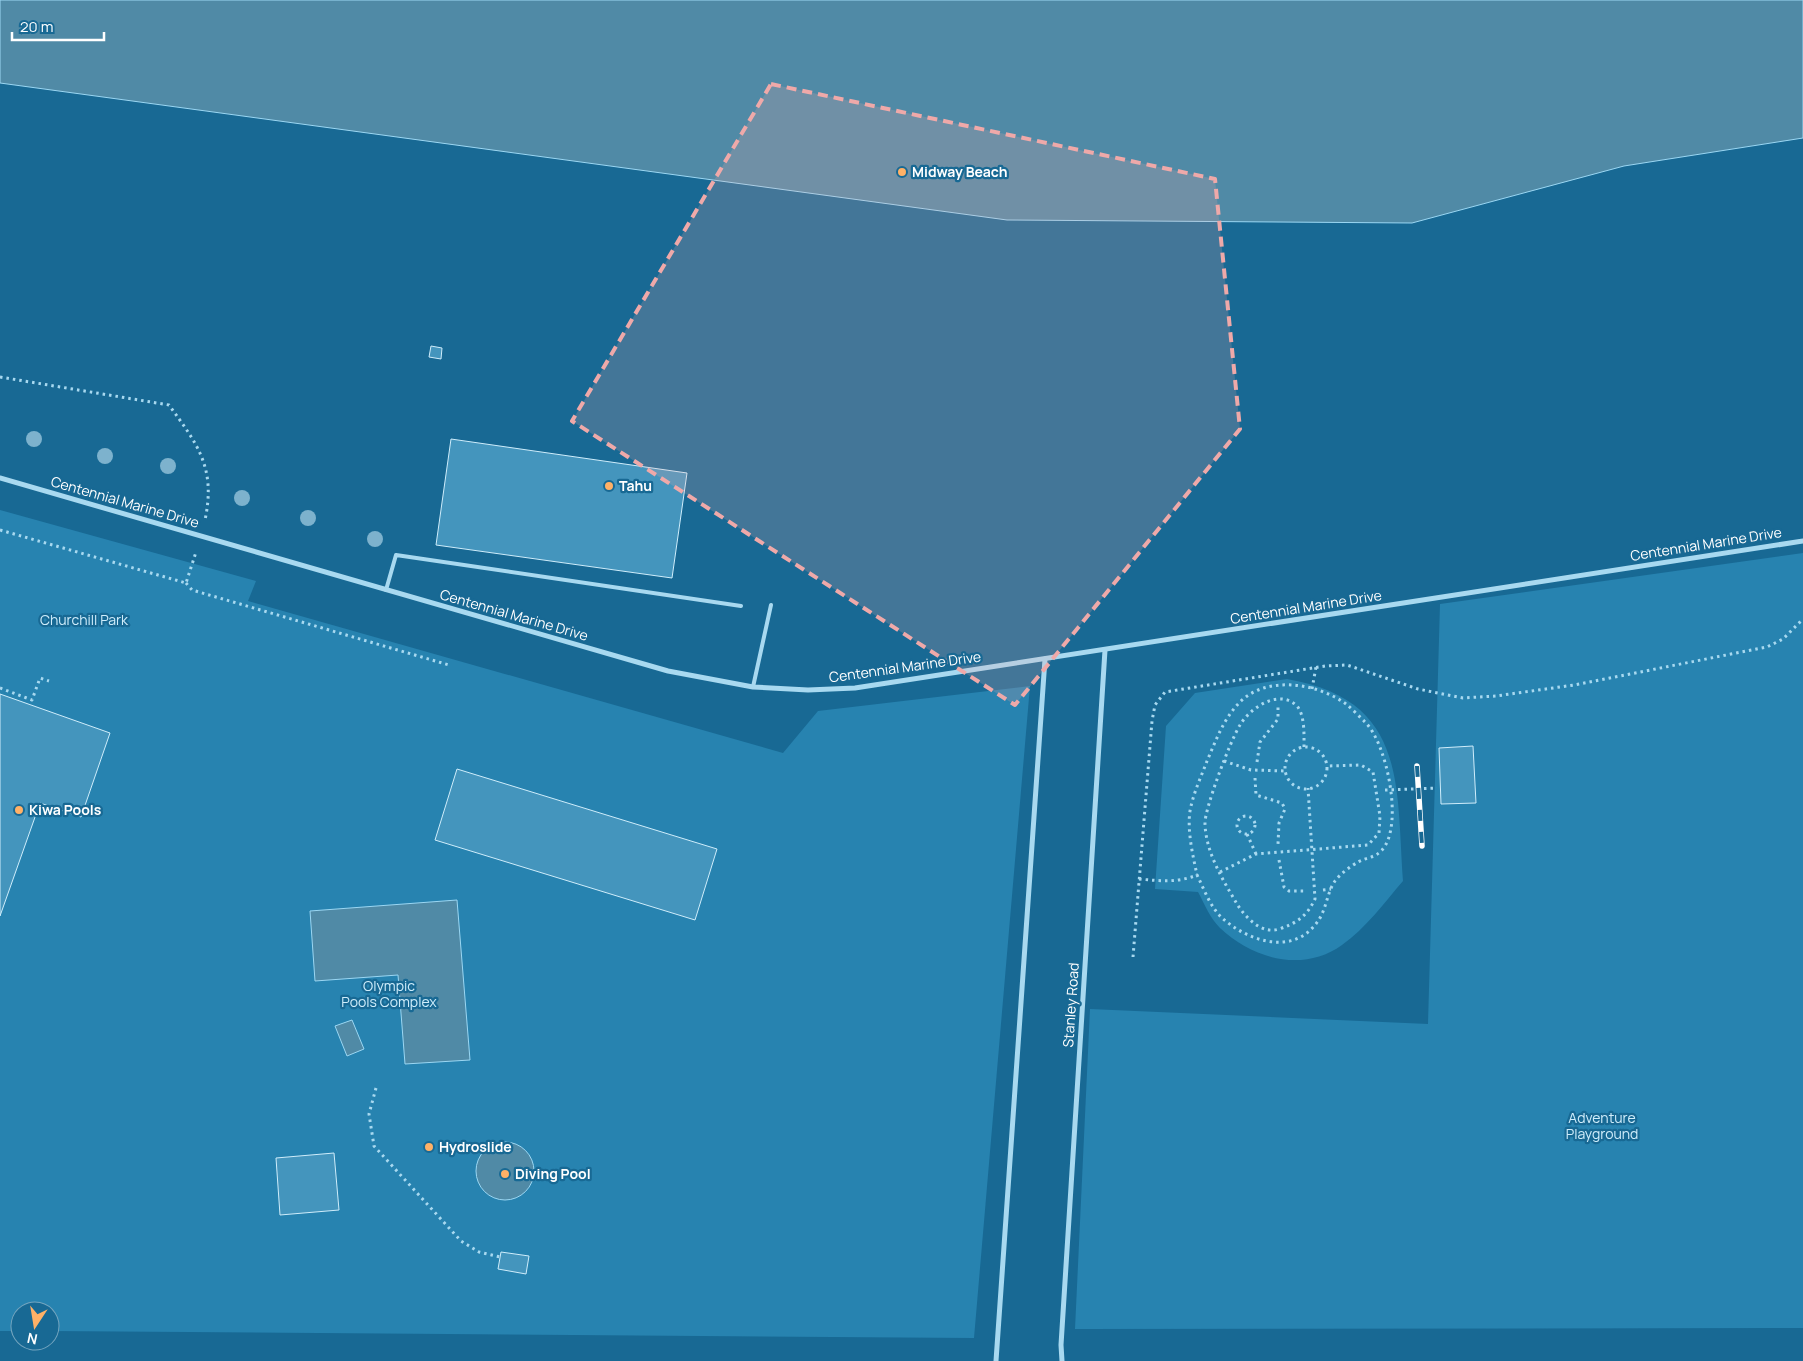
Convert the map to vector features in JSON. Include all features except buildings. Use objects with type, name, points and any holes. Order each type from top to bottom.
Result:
[{"type":"street","name":"Centennial Marine Drive","points":[[0,478],[668,671],[753,687],[808,690],[855,688],[1803,541]]},
{"type":"street","name":"Stanley Road","points":[[1062,1361],[1061,1345],[1105,650]]},
{"type":"street","points":[[996,1361],[1045,659]]},
{"type":"lane","points":[[386,590],[396,555],[741,606]]},
{"type":"lane","points":[[753,687],[771,605]]},
{"type":"path","points":[[0,377],[169,405],[194,440],[209,480],[209,500],[201,536],[186,582]]},
{"type":"path","points":[[0,530],[186,582],[192,590],[449,664]]},
{"type":"path","points":[[1133,957],[1152,721],[1154,705],[1165,692],[1191,686],[1316,667],[1347,665],[1405,686],[1444,695],[1463,698],[1496,696],[1574,684],[1767,648],[1783,639],[1803,619]]},
{"type":"path","points":[[1312,690],[1316,667]]},
{"type":"path","points":[[0,688],[32,700],[40,678],[49,682]]},
{"type":"path","points":[[1287,685],[1312,690],[1323,692],[1345,704],[1368,726],[1378,739],[1390,790],[1391,826],[1383,849],[1374,857],[1359,862],[1336,880],[1324,911],[1315,926],[1307,933],[1283,943],[1270,942],[1244,933],[1220,916],[1211,904],[1197,875],[1192,854],[1190,812],[1211,751],[1229,715],[1242,701],[1262,688],[1287,685]]},
{"type":"path","points":[[1275,686],[1275,692]]},
{"type":"path","points":[[1304,747],[1302,719],[1297,707],[1284,699],[1269,701],[1254,708],[1240,724],[1224,761],[1204,822],[1210,855],[1244,917],[1258,926],[1275,931],[1296,924],[1312,905],[1315,890],[1308,788]]},
{"type":"path","points":[[1256,762],[1260,742],[1278,719],[1278,707]]},
{"type":"path","points":[[1304,747],[1317,750],[1322,755],[1327,766],[1323,781],[1308,788],[1292,783],[1286,771],[1288,758],[1298,749],[1304,747]]},
{"type":"path","points":[[1224,761],[1252,770],[1286,771]]},
{"type":"path","points":[[1220,872],[1256,854],[1368,845],[1379,833],[1380,816],[1373,772],[1361,765],[1327,766]]},
{"type":"path","points":[[1255,778],[1256,795],[1282,803],[1285,809],[1279,823],[1278,844]]},
{"type":"path","points":[[1385,790],[1437,788]]},
{"type":"path","points":[[1244,816],[1252,819],[1255,824],[1252,832],[1247,834],[1241,833],[1238,828],[1239,820],[1244,816]]},
{"type":"path","points":[[1247,834],[1256,854]]},
{"type":"path","points":[[1280,860],[1284,887],[1289,891],[1306,891]]},
{"type":"path","points":[[1139,879],[1171,882],[1197,875]]},
{"type":"path","points":[[1323,890],[1331,889]]},
{"type":"path","points":[[376,1088],[369,1114],[374,1146],[461,1241],[479,1252],[500,1257]]},
{"type":"highlighted area","points":[[771,84],[1215,179],[1240,429],[1015,705],[572,421]]},
{"type":"green space","name":"Olympic Pools Complex","points":[[0,510],[256,581],[248,601],[783,753],[818,711],[1030,686],[974,1338],[60,1331],[60,1301],[10,1301],[10,1331],[0,1331]]},
{"type":"green space","name":"Adventure Playground","points":[[1803,553],[1803,1328],[1075,1329],[1090,1009],[1428,1024],[1440,604]]},
{"type":"green space","points":[[1287,679],[1326,690],[1355,706],[1375,726],[1387,751],[1395,780],[1399,811],[1403,881],[1367,923],[1342,945],[1327,954],[1311,959],[1295,960],[1279,959],[1263,954],[1233,939],[1213,920],[1198,892],[1155,889],[1166,726],[1195,693]]},
{"type":"shaded area","points":[[0,0],[1803,0],[1803,138],[1624,166],[1412,223],[1007,220],[0,83]]},
{"type":"shaded area","points":[[457,900],[470,1060],[405,1064],[398,975],[315,981],[310,911]]},
{"type":"shaded area","points":[[352,1020],[364,1049],[347,1056],[335,1026]]},
{"type":"shaded area","name":"Diving Pool","points":[[505,1142],[521,1147],[529,1155],[534,1171],[529,1187],[521,1195],[505,1200],[489,1195],[481,1187],[476,1171],[481,1155],[489,1147]]},
{"type":"railway","points":[[1417,766],[1422,846]]},
{"type":"place","name":"Midway Beach","points":[[902,172]]},
{"type":"place","name":"Tahu","points":[[609,486]]},
{"type":"place","name":"Kiwa Pools","points":[[19,810]]},
{"type":"place","name":"Hydroslide","points":[[429,1147]]},
{"type":"place","name":"Diving Pool","points":[[505,1174]]},
{"type":"park label","name":"Churchill Park","points":[[84,620]]}]
